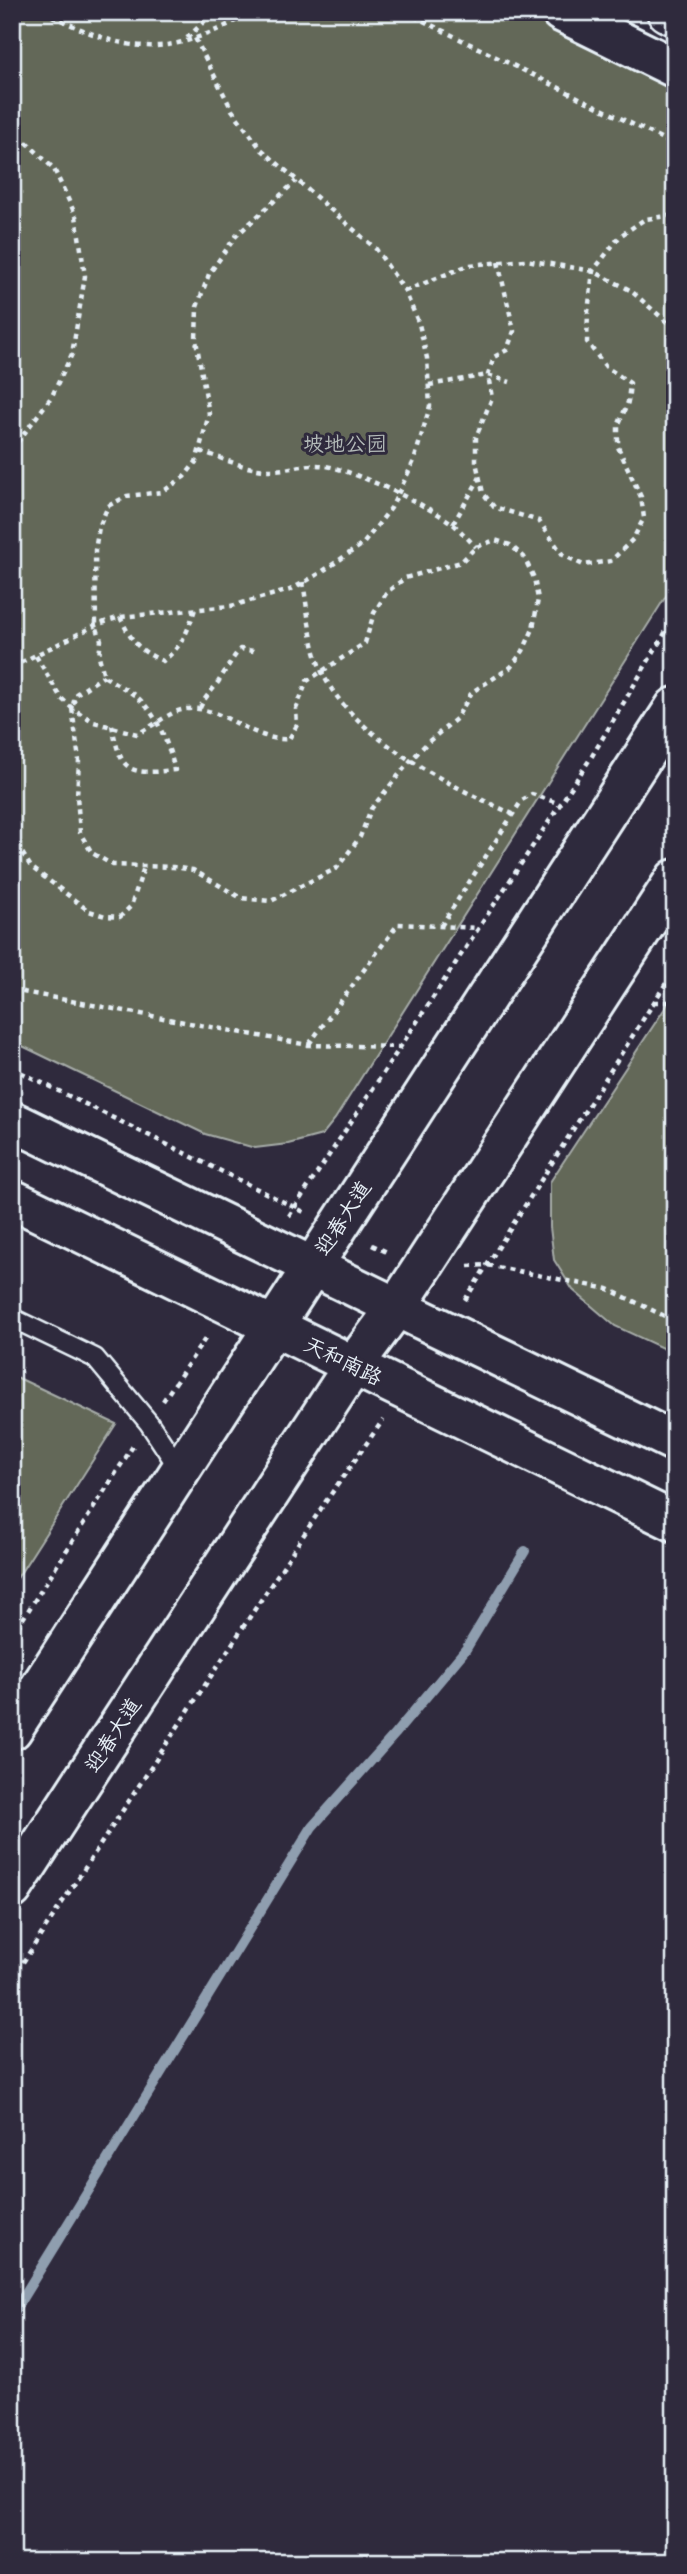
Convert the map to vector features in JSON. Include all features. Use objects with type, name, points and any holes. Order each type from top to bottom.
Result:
[{"type":"main road","points":[[561,12],[675,68]]},
{"type":"main road","points":[[667,12],[675,16]]},
{"type":"main road","name":"迎春大道","points":[[12,1730],[675,707]]},
{"type":"main road","name":"迎春大道","points":[[12,1889],[353,1366],[396,1308],[675,879]]},
{"type":"main road","points":[[12,1121],[675,1442]]},
{"type":"main road","name":"天和南路","points":[[12,1199],[675,1522]]},
{"type":"lane","points":[[12,1318],[95,1358],[149,1423],[180,1470]]},
{"type":"path","points":[[43,12],[100,37],[145,46],[183,42],[252,12]]},
{"type":"path","points":[[183,42],[214,12]]},
{"type":"path","points":[[405,12],[675,145]]},
{"type":"path","points":[[12,667],[96,625],[121,617],[231,606],[290,590],[363,544],[391,508],[414,461],[430,406],[429,385],[427,358],[419,324],[405,291],[376,249],[261,149],[232,110],[195,38]]},
{"type":"path","points":[[12,128],[54,169],[76,216],[85,276],[72,354],[52,396],[12,450]]},
{"type":"path","points":[[112,725],[122,762],[134,771],[175,770],[170,750],[148,707],[135,695],[104,676],[99,656],[101,640],[96,625],[95,550],[99,527],[108,506],[127,496],[162,492],[184,477],[196,462],[209,414],[196,340],[197,307],[209,274],[236,236],[296,181]]},
{"type":"path","points":[[498,262],[514,331],[507,350],[494,357],[488,375],[492,398],[476,437],[476,462],[483,493],[494,507],[539,521],[563,555],[583,565],[611,561],[633,539],[644,518],[641,497],[618,447],[618,426],[628,402],[630,383],[606,367],[587,342],[593,271],[620,236],[645,219],[675,215]]},
{"type":"path","points":[[405,291],[469,265],[526,260],[593,271],[630,290],[675,329]]},
{"type":"path","points":[[429,385],[488,375],[510,382]]},
{"type":"path","points":[[200,451],[272,471],[301,465],[325,465],[348,472],[453,524],[476,547]]},
{"type":"path","points":[[453,524],[480,479]]},
{"type":"path","points":[[36,656],[61,698],[72,708],[94,722],[137,734],[176,712],[200,708],[275,740],[289,738],[297,725],[296,709],[307,681],[365,643],[374,613],[387,592],[405,578],[461,562],[476,547],[495,540],[510,545],[524,557],[534,578],[538,599],[533,629],[523,651],[511,667],[472,692],[456,719],[411,760],[372,809],[360,837],[337,867],[271,901],[241,898],[193,870],[113,865],[92,853],[80,833],[77,796],[79,760],[72,708],[76,694],[104,676]]},
{"type":"path","points":[[303,582],[312,638],[322,672],[338,697],[362,724],[433,774],[513,814]]},
{"type":"path","points":[[121,617],[133,642],[148,654],[163,660],[177,649],[187,633],[195,609]]},
{"type":"path","points":[[268,1246],[592,756],[675,616]]},
{"type":"path","points":[[200,708],[207,693],[219,681],[240,649],[254,652]]},
{"type":"path","points":[[441,926],[522,800],[532,794],[560,804]]},
{"type":"path","points":[[12,836],[31,867],[89,911],[105,916],[120,917],[131,906],[144,867]]},
{"type":"path","points":[[308,1045],[398,924],[479,928]]},
{"type":"path","points":[[446,1332],[675,969]]},
{"type":"path","points":[[12,990],[308,1045],[400,1047]]},
{"type":"path","points":[[653,1002],[675,1002]]},
{"type":"path","points":[[12,1636],[228,1304]]},
{"type":"path","points":[[12,1979],[324,1504],[404,1390]]},
{"type":"green space","name":"坡地公园","points":[[12,12],[523,12],[675,86],[675,582],[335,1119],[322,1135],[288,1144],[255,1148],[205,1134],[12,1041]]},
{"type":"green space","points":[[675,993],[675,1354],[615,1326],[573,1290],[554,1260],[550,1227],[550,1182]]},
{"type":"green space","points":[[12,1375],[116,1424],[12,1586]]},
{"type":"waterway","points":[[12,2315],[312,1827],[466,1649],[525,1551]]}]
